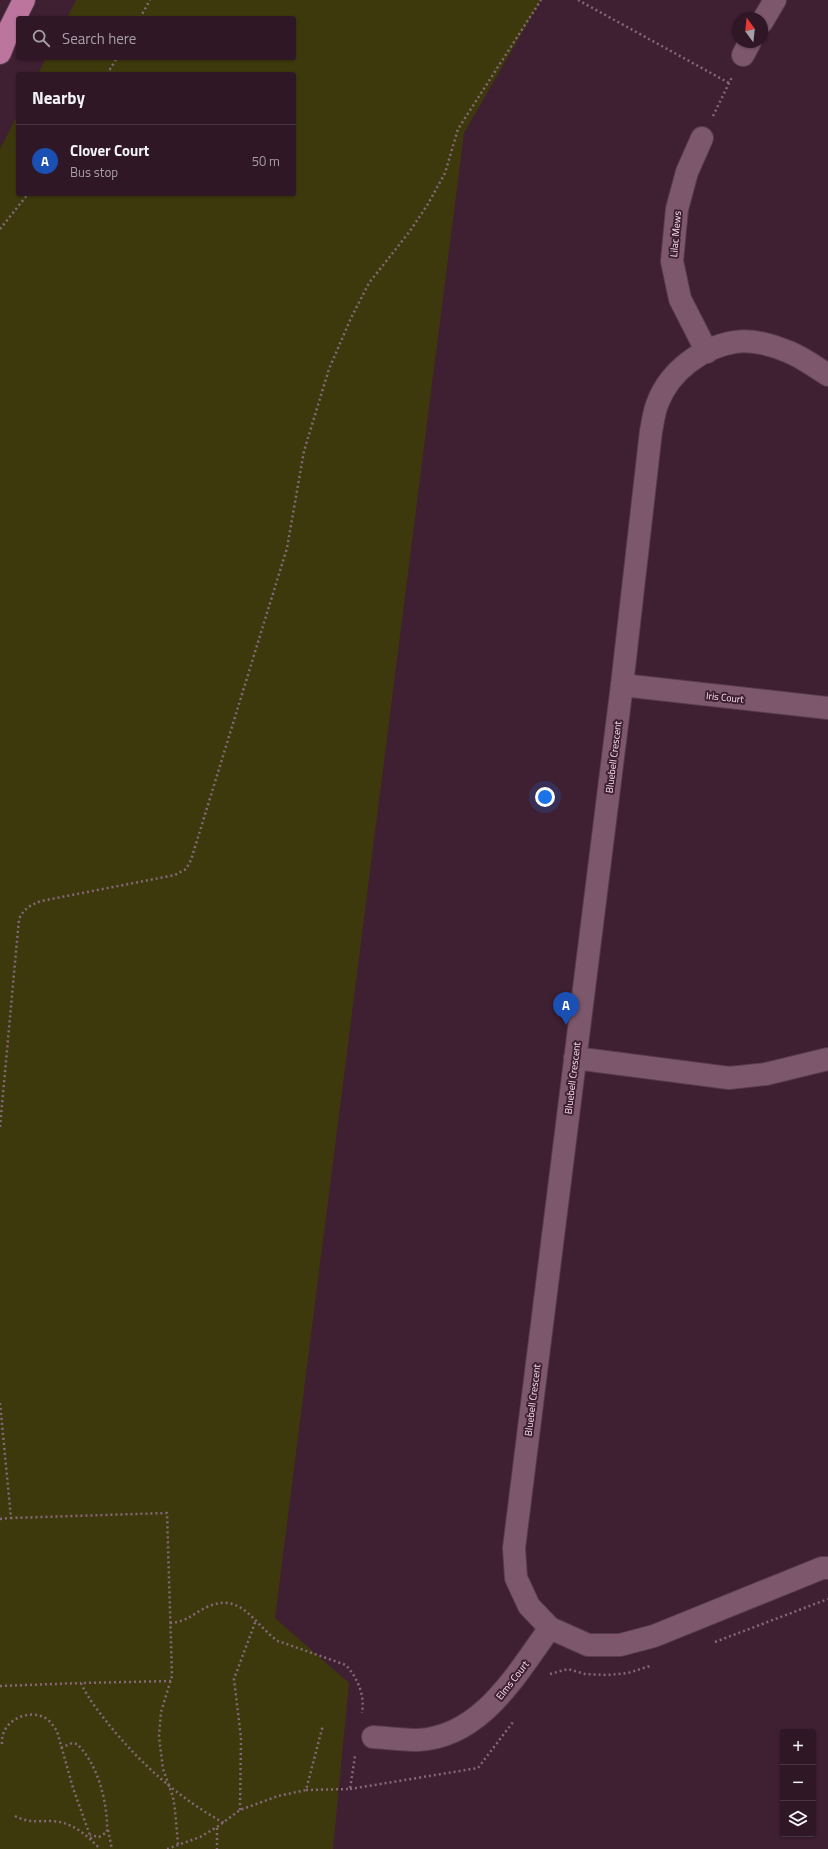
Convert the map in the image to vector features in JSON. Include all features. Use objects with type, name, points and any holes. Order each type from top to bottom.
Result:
[{"type":"highway","points":[[0,17],[10,0]]},
{"type":"highway","points":[[0,53],[10,28],[24,0]]},
{"type":"street","points":[[768,12],[775,0]]},
{"type":"street","name":"Lilac Mews","points":[[702,138],[687,172],[677,208],[672,260],[680,299],[706,352]]},
{"type":"street","name":"Bluebell Crescent","points":[[828,375],[789,352],[761,343],[735,342],[706,352],[693,359],[673,376],[658,402],[651,431],[622,685],[514,1548],[516,1578],[529,1606],[550,1628],[588,1644],[620,1645],[654,1636],[774,1586],[822,1568],[828,1568]]},
{"type":"street","name":"Iris Court","points":[[622,685],[828,708]]},
{"type":"street","points":[[575,1058],[729,1078],[766,1074],[828,1059]]},
{"type":"street","name":"Elms Court","points":[[363,1736],[419,1740],[450,1733],[472,1720],[499,1698],[550,1628]]},
{"type":"path","points":[[141,16],[150,0]]},
{"type":"path","points":[[0,1126],[19,919],[22,911],[41,901],[175,875],[186,869],[191,860],[236,716],[286,548],[304,451],[329,369],[351,318],[369,283],[410,231],[428,204],[445,173],[458,130],[541,0]]},
{"type":"path","points":[[578,0],[729,83]]},
{"type":"path","points":[[702,138],[746,48]]},
{"type":"path","points":[[108,72],[116,60]]},
{"type":"path","points":[[0,229],[26,196]]},
{"type":"path","points":[[0,1404],[12,1518]]},
{"type":"path","points":[[0,1519],[167,1513],[172,1676],[161,1712],[159,1736],[161,1761],[175,1810],[178,1844]]},
{"type":"path","points":[[711,1643],[828,1599]]},
{"type":"path","points":[[170,1623],[183,1622],[204,1609],[220,1603],[229,1604],[244,1609],[269,1635],[278,1641],[346,1665],[354,1674],[363,1695],[363,1736],[350,1789]]},
{"type":"path","points":[[240,1810],[241,1738],[234,1679],[256,1620]]},
{"type":"path","points":[[548,1675],[568,1669],[585,1674],[607,1675],[628,1673],[654,1665]]},
{"type":"path","points":[[0,1686],[171,1681]]},
{"type":"path","points":[[81,1683],[98,1710],[118,1736],[145,1765],[169,1787],[202,1811],[224,1823]]},
{"type":"path","points":[[2,1744],[2,1733],[8,1724],[22,1715],[38,1715],[47,1719],[52,1724],[57,1731],[61,1748],[92,1841]]},
{"type":"path","points":[[167,1849],[200,1837],[217,1828],[240,1810],[278,1796],[306,1790],[350,1789],[478,1768],[515,1718]]},
{"type":"path","points":[[306,1790],[323,1725]]},
{"type":"path","points":[[61,1748],[72,1743],[77,1744],[91,1762],[99,1781],[112,1849]]},
{"type":"path","points":[[15,1816],[30,1822],[54,1821],[67,1824],[88,1836],[100,1849]]},
{"type":"path","points":[[217,1828],[217,1849]]},
{"type":"path","points":[[90,1835],[95,1837],[102,1836],[107,1832],[107,1829]]},
{"type":"shaded area","points":[[76,0],[541,0],[464,133],[275,1618],[349,1683],[333,1849],[0,1849],[0,149],[16,118],[16,196],[296,196],[296,72],[39,72],[45,60],[296,60],[296,16],[68,16]]},
{"type":"place","name":"Clover Court","points":[[566,1025]]}]
